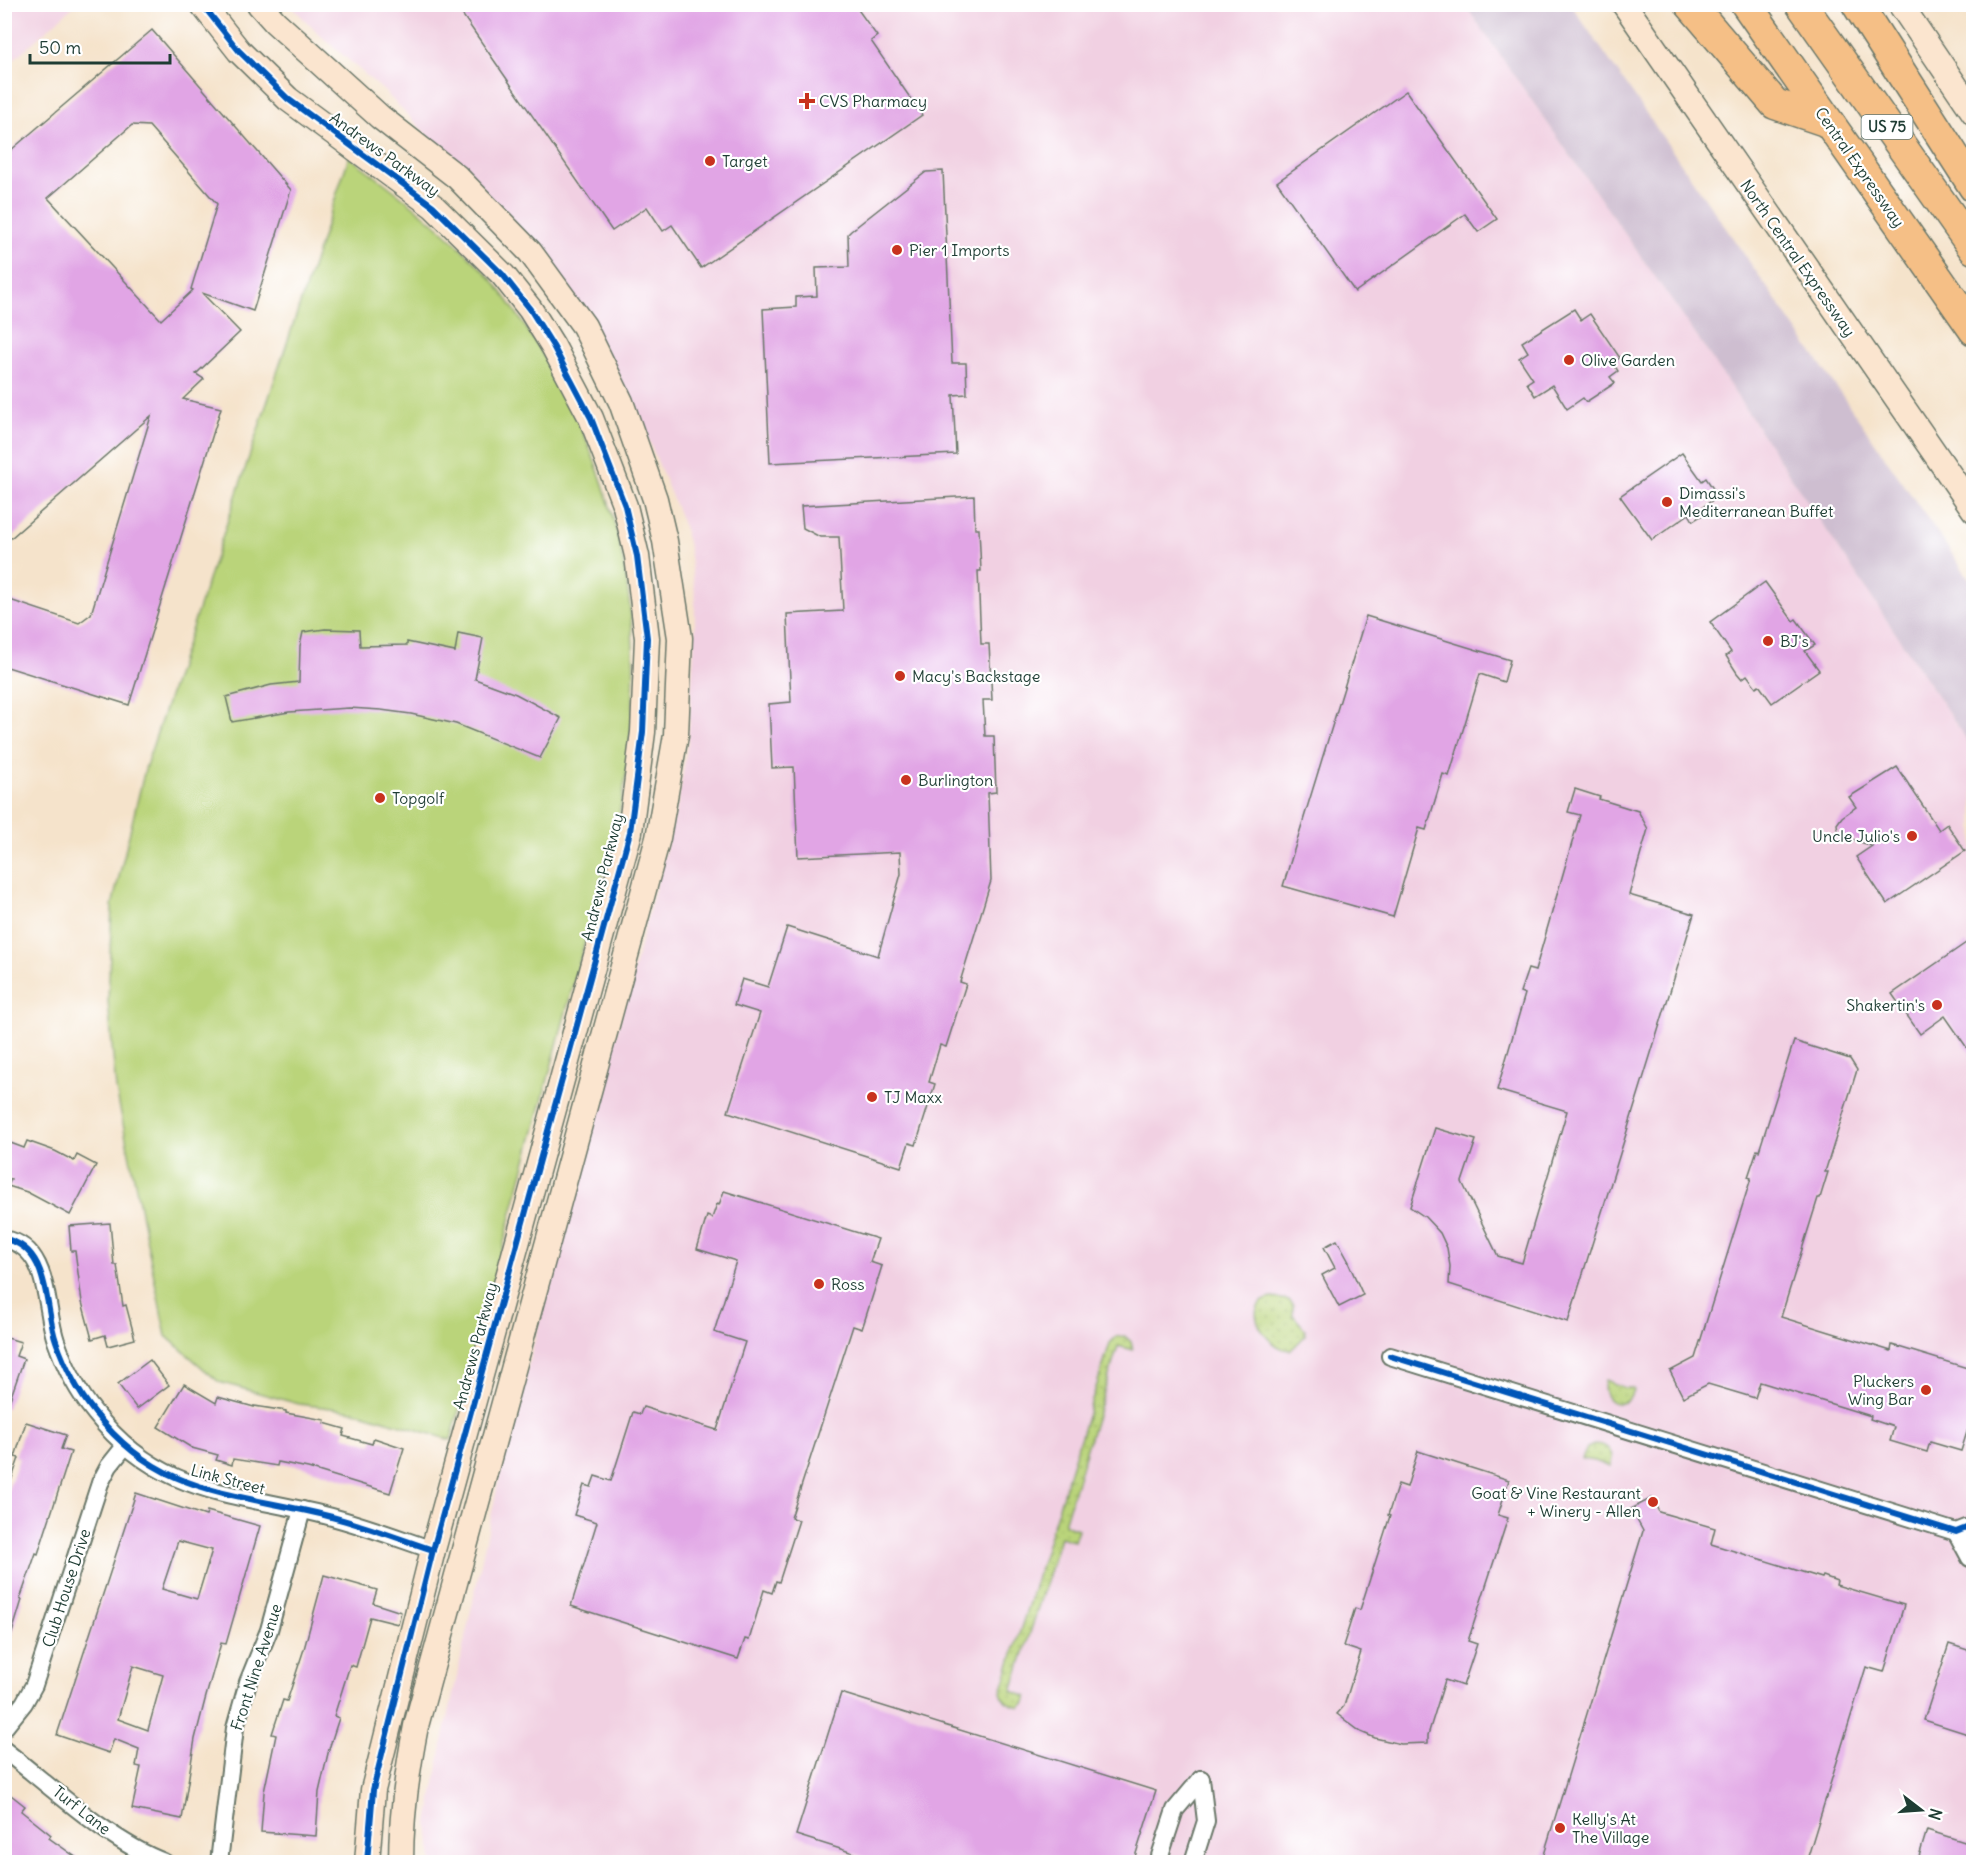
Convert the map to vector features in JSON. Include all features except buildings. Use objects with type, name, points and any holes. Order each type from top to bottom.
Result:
[{"type":"highway","points":[[1690,4],[1775,104],[1828,122]]},
{"type":"highway","name":"Central Expressway","points":[[1746,4],[1974,330]]},
{"type":"highway","name":"US 75","points":[[1801,4],[1974,249]]},
{"type":"highway","points":[[1857,4],[1974,187]]},
{"type":"street","name":"Andrews Parkway","points":[[202,4],[238,51],[288,99],[433,206],[502,275],[530,309],[586,407],[625,506],[637,556],[647,638],[643,732],[630,832],[433,1550],[373,1790],[367,1863]]},
{"type":"street","name":"Andrews Parkway","points":[[259,4],[275,22],[380,117],[457,177],[530,252],[584,326],[621,402],[655,499],[665,541],[680,638],[676,735],[658,838],[416,1726],[405,1784],[401,1825],[401,1863]]},
{"type":"street","name":"North Central Expressway","points":[[1624,4],[1974,510]]},
{"type":"street","points":[[1900,4],[1974,113]]},
{"type":"street","points":[[625,506],[655,499]]},
{"type":"street","points":[[557,1097],[585,1107]]},
{"type":"street","name":"Link Street","points":[[4,1239],[24,1247],[38,1264],[55,1340],[68,1370],[94,1412],[125,1446],[164,1472],[193,1486],[343,1520],[433,1550]]},
{"type":"street","points":[[1390,1356],[1956,1532],[1974,1525]]},
{"type":"street","name":"Club House Drive","points":[[4,1728],[34,1686],[100,1483],[115,1457],[125,1446]]},
{"type":"street","name":"Front Nine Avenue","points":[[219,1863],[235,1728],[248,1682],[273,1619],[302,1510]]},
{"type":"street","points":[[1956,1532],[1970,1558],[1974,1559]]},
{"type":"street","name":"Turf Lane","points":[[4,1750],[104,1828],[164,1863]]},
{"type":"street","points":[[1158,1863],[1175,1810],[1201,1779],[1206,1821],[1193,1863]]},
{"type":"shaded area","points":[[5,4],[75,4],[75,5],[5,67]]},
{"type":"shaded area","points":[[290,5],[1465,5],[1702,344],[1973,749],[1973,1862],[432,1862],[428,1823],[439,1760],[504,1456],[678,803],[688,741],[695,633],[695,593],[688,542],[681,519],[632,399],[538,248],[384,91],[321,36]]},
{"type":"shaded area","points":[[1465,5],[1571,5],[1973,584],[1973,749],[1702,344]]},
{"type":"green space","name":"Topgolf","points":[[349,157],[425,216],[490,277],[541,352],[571,406],[595,462],[613,518],[626,575],[632,633],[634,692],[629,753],[619,814],[451,1440],[354,1411],[299,1404],[219,1382],[166,1336],[116,1089],[108,1001],[112,906],[145,769]]},
{"type":"green space","points":[[1272,1298],[1289,1300],[1293,1305],[1293,1315],[1305,1329],[1305,1336],[1291,1350],[1273,1343],[1260,1327],[1257,1309],[1262,1302]]},
{"type":"green space","points":[[1125,1336],[1131,1342],[1133,1350],[1118,1346],[1064,1524],[1078,1529],[1074,1541],[1060,1537],[1012,1691],[1027,1697],[1025,1703],[1020,1707],[1006,1701],[1001,1692],[1110,1343],[1116,1337]]},
{"type":"green space","points":[[1605,1380],[1634,1390],[1625,1402],[1614,1403],[1606,1395]]},
{"type":"green space","points":[[1596,1444],[1605,1446],[1610,1451],[1612,1458],[1610,1467],[1582,1459],[1587,1448]]},
{"type":"cycle path","points":[[202,4],[239,51],[288,99],[433,206],[503,275],[530,309],[553,346],[591,418],[625,506],[637,556],[647,638],[643,732],[630,832],[433,1550],[373,1790],[367,1862]]},
{"type":"cycle path","points":[[4,1239],[19,1244],[38,1266],[56,1341],[83,1397],[119,1439],[143,1459],[168,1474],[195,1485],[331,1517],[433,1550]]},
{"type":"cycle path","points":[[1390,1356],[1956,1532],[1974,1525]]},
{"type":"place","name":"CVS Pharmacy","points":[[807,101]]},
{"type":"place","name":"Target","points":[[710,161]]},
{"type":"place","name":"Pier 1 Imports","points":[[897,250]]},
{"type":"place","name":"Olive Garden","points":[[1569,360]]},
{"type":"place","name":"Dimassi's Mediterranean Buffet","points":[[1667,502]]},
{"type":"place","name":"BJ's","points":[[1768,641]]},
{"type":"place","name":"Macy's Backstage","points":[[900,676]]},
{"type":"place","name":"Burlington","points":[[906,780]]},
{"type":"place","name":"Topgolf","points":[[380,798]]},
{"type":"place","name":"Uncle Julio's","points":[[1912,836]]},
{"type":"place","name":"Shakertin's","points":[[1937,1005]]},
{"type":"place","name":"TJ Maxx","points":[[872,1097]]},
{"type":"place","name":"Ross","points":[[819,1284]]},
{"type":"place","name":"Pluckers Wing Bar","points":[[1926,1390]]},
{"type":"place","name":"Goat & Vine Restaurant + Winery - Allen","points":[[1653,1502]]},
{"type":"place","name":"Kelly's At The Village","points":[[1560,1828]]}]
